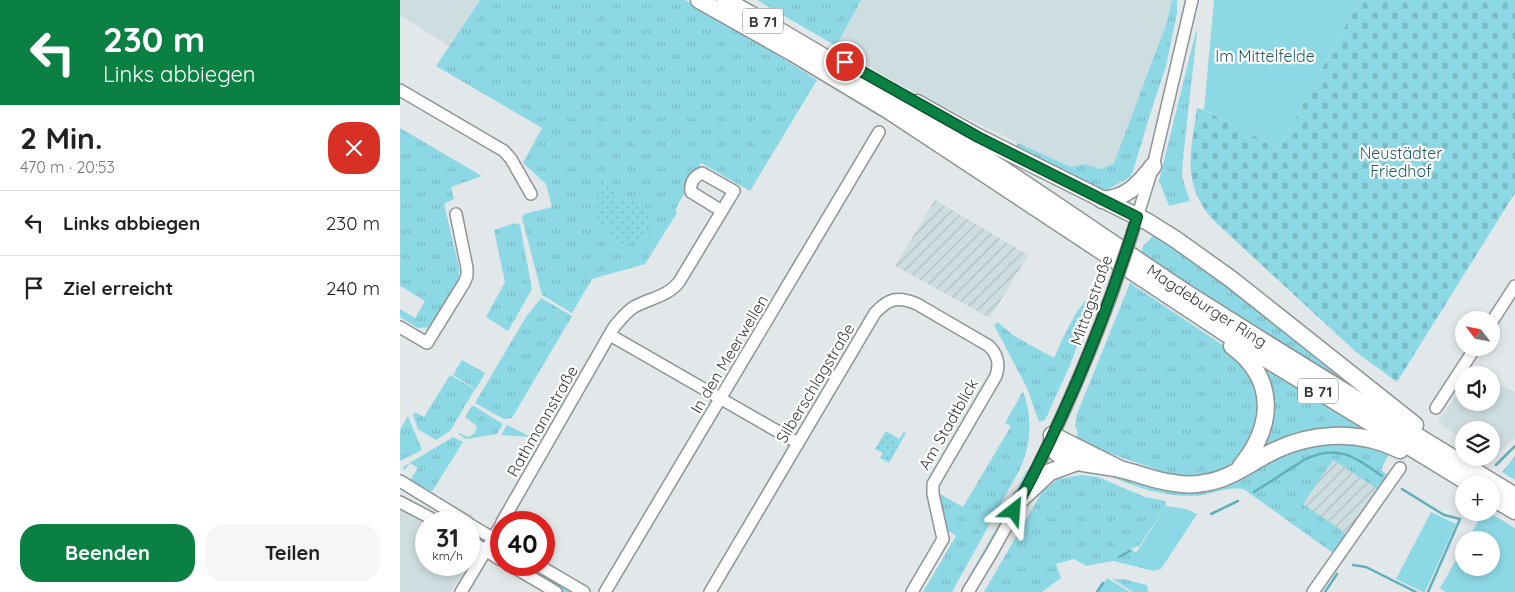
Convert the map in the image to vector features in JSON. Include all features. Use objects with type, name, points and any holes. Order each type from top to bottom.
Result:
[{"type":"highway","name":"Magdeburger Ring","points":[[699,0],[785,48],[891,112],[1245,346],[1465,476]]},
{"type":"highway","name":"Magdeburger Ring","points":[[725,0],[800,42],[944,131],[1465,476]]},
{"type":"highway","points":[[800,42],[816,44],[978,137],[1137,217],[1175,239],[1215,267],[1406,418],[1468,460],[1470,476]]},
{"type":"highway","points":[[1102,200],[1126,194],[1138,186],[1153,166]]},
{"type":"highway","points":[[1173,299],[1182,312],[1238,351],[1252,366],[1261,382],[1266,408],[1264,427],[1257,444],[1235,473]]},
{"type":"highway","points":[[1120,469],[1052,435],[1052,444],[1057,452],[1068,458],[1120,469],[1158,480],[1187,484],[1212,482],[1235,473],[1268,454],[1291,444],[1318,437],[1343,436],[1364,438],[1387,444],[1401,450],[1449,479],[1455,479]]},
{"type":"highway","points":[[1021,499],[1050,472],[1080,461]]},
{"type":"highway","name":"Magdeburger Ring","points":[[1500,490],[1515,496]]},
{"type":"highway","points":[[1500,503],[1515,512]]},
{"type":"street","name":"Mittagstraße","points":[[968,592],[1021,499],[1052,435],[1075,386],[1111,296],[1153,166],[1192,0]]},
{"type":"street","points":[[400,90],[504,151],[511,159],[530,194]]},
{"type":"street","name":"In den Meerwellen","points":[[605,592],[879,132]]},
{"type":"street","name":"Rathmannstraße","points":[[509,511],[620,321],[630,310],[664,294],[676,286],[722,210]]},
{"type":"street","points":[[400,327],[427,343],[464,283],[467,268],[456,214]]},
{"type":"street","points":[[1499,311],[1515,286]]},
{"type":"street","name":"Silberschlagstraße","points":[[710,592],[875,313],[885,303],[896,299],[907,300],[917,304],[989,346],[996,355]]},
{"type":"street","points":[[610,336],[798,443]]},
{"type":"street","name":"Am Stadtblick","points":[[912,592],[944,539],[933,494],[933,484],[996,376],[999,365],[996,355]]},
{"type":"street","points":[[1436,408],[1470,356]]},
{"type":"street","points":[[1313,592],[1400,468]]},
{"type":"street","points":[[400,481],[449,511]]},
{"type":"street","points":[[400,502],[417,511]]},
{"type":"street","points":[[480,546],[490,553]]},
{"type":"street","name":"Rathmannstraße","points":[[461,592],[486,550],[490,547]]},
{"type":"street","points":[[555,575],[584,592]]},
{"type":"street","points":[[529,576],[556,592]]},
{"type":"shaded area","points":[[400,0],[480,0],[449,46],[400,15]]},
{"type":"shaded area","points":[[861,0],[1172,0],[1168,22],[1114,163],[1101,169],[1085,164],[1071,167],[1018,143],[896,83],[836,46]]},
{"type":"shaded area","points":[[935,200],[1028,255],[990,318],[895,266]]},
{"type":"shaded area","points":[[1500,386],[1515,392],[1515,438],[1500,451],[1500,421],[1455,421],[1455,434],[1438,422],[1455,397],[1455,411],[1500,411]]},
{"type":"shaded area","points":[[1333,459],[1379,490],[1347,534],[1302,504]]},
{"type":"shaded area","points":[[400,510],[415,519],[415,576],[460,576],[451,592],[400,592]]},
{"type":"green space","points":[[480,0],[685,0],[738,30],[817,80],[750,191],[701,163],[675,210],[677,213],[645,264],[592,279],[572,313],[542,295],[522,218],[524,214],[552,207],[546,184],[523,163],[542,128],[436,66]]},
{"type":"green space","points":[[757,0],[861,0],[836,46]]},
{"type":"green space","points":[[1172,0],[1177,0],[1177,13],[1166,66],[1130,177],[1107,190],[1093,188],[1016,147],[1018,143],[1071,167],[1085,164],[1101,169],[1114,163],[1167,22]]},
{"type":"green space","name":"Im Mittelfelde","points":[[1214,0],[1359,0],[1279,148],[1204,110]]},
{"type":"green space","name":"Neustädter Friedhof","points":[[1359,0],[1515,0],[1515,193],[1397,382],[1356,352],[1212,219],[1202,205],[1192,179],[1191,153],[1197,108],[1279,148]]},
{"type":"green space","points":[[1196,31],[1182,177],[1190,201],[1169,206],[1159,181]]},
{"type":"green space","points":[[400,128],[482,176],[451,187],[454,199],[444,204],[459,267],[459,279],[430,327],[418,328],[400,317],[400,309],[415,318],[425,301],[400,286]]},
{"type":"green space","points":[[600,178],[610,185],[613,184],[616,194],[614,195],[613,205],[632,200],[639,202],[650,215],[652,225],[648,234],[641,241],[622,244],[613,237],[608,224],[597,224],[597,198]]},
{"type":"green space","points":[[515,223],[520,225],[532,289],[508,331],[486,317],[505,282],[494,230]]},
{"type":"green space","points":[[1155,234],[1194,260],[1402,421],[1289,352],[1141,254],[1143,246]]},
{"type":"green space","points":[[1130,283],[1233,352],[1256,383],[1261,420],[1235,464],[1215,475],[1185,478],[1074,441],[1078,433],[1075,425],[1077,414]]},
{"type":"green space","points":[[1099,290],[1070,365],[1047,416],[1045,420],[1039,422],[1027,388],[994,325],[998,322],[1014,336],[1054,358],[1078,310],[1092,294]]},
{"type":"green space","points":[[541,298],[572,316],[512,418],[504,419],[475,403],[526,317]]},
{"type":"green space","points":[[1246,352],[1388,440],[1364,434],[1252,459],[1268,429]]},
{"type":"green space","points":[[462,360],[485,373],[476,389],[453,375]]},
{"type":"green space","points":[[450,375],[475,389],[450,431],[436,440],[418,429],[413,415],[415,412],[424,417]]},
{"type":"green space","points":[[1023,391],[1028,411],[1029,430],[1027,450],[1020,469],[952,592],[923,592],[956,536],[948,530],[938,493],[963,507],[1011,426],[1005,423]]},
{"type":"green space","points":[[474,406],[503,424],[497,434],[466,439],[458,434],[468,437],[475,433],[477,426],[465,417],[471,407]]},
{"type":"green space","points":[[408,416],[422,450],[400,461],[400,430]]},
{"type":"green space","points":[[507,425],[531,437],[501,435]]},
{"type":"green space","points":[[886,431],[899,439],[904,432],[906,433],[889,463],[880,458],[883,453],[875,449]]},
{"type":"green space","points":[[453,437],[463,442],[433,490],[431,491],[410,480],[418,468],[410,463],[405,470],[402,468],[408,464]]},
{"type":"green space","points":[[1352,442],[1390,452],[1381,470],[1390,477],[1379,490],[1333,460],[1303,504],[1347,534],[1333,553],[1245,490],[1232,489],[1196,496],[1164,494],[1093,469],[1176,489],[1313,445]]},
{"type":"green space","points":[[1515,456],[1515,480],[1502,472]]},
{"type":"green space","points":[[1028,470],[1005,517],[962,592],[960,592],[999,524],[1026,471]]},
{"type":"green space","points":[[1082,475],[1098,477],[1145,497],[1166,501],[1166,506],[1139,546],[1131,549],[1161,569],[1154,571],[1113,561],[1086,566],[1074,559],[1056,564],[1061,578],[1042,592],[984,592],[1042,492],[1058,479]]},
{"type":"green space","points":[[1166,506],[1186,509],[1197,514],[1161,569],[1136,553]]},
{"type":"green space","points":[[1431,512],[1456,524],[1425,592],[1423,592],[1396,579]]},
{"type":"green space","points":[[1500,519],[1515,528],[1515,592],[1446,592],[1440,588],[1455,562],[1455,576],[1500,576],[1500,531],[1472,531],[1478,521],[1500,521]]},
{"type":"green space","points":[[533,576],[550,576],[577,592],[560,592]]},
{"type":"green space","points":[[1107,578],[1130,592],[1098,592]]},
{"type":"green space","points":[[1112,579],[1123,579],[1147,585],[1148,592],[1133,592]]},
{"type":"waterway","points":[[1500,461],[1515,446]]},
{"type":"waterway","points":[[1254,492],[1304,460],[1326,453],[1345,454],[1382,476]]},
{"type":"waterway","points":[[1402,489],[1444,515],[1460,519],[1428,592]]},
{"type":"waterway","points":[[1211,514],[1238,501]]},
{"type":"waterway","points":[[1119,557],[1130,551]]},
{"type":"waterway","points":[[1353,565],[1366,567],[1416,592]]},
{"type":"waterway","points":[[1325,592],[1337,574]]},
{"type":"waterway","points":[[1097,592],[1103,583]]},
{"type":"route","points":[[845,62],[978,137],[1137,217],[1107,307],[1080,373],[1043,456],[1014,511]]}]
